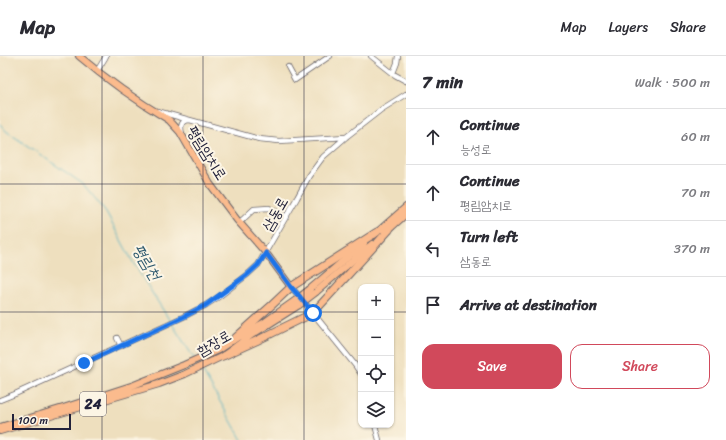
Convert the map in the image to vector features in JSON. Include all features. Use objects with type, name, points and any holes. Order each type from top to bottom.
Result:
[{"type":"highway","points":[[220,355],[256,341],[313,313],[389,230]]},
{"type":"highway","points":[[233,340],[291,287],[377,232]]},
{"type":"main road","name":"평림암치로","points":[[78,56],[133,97],[169,120],[182,136],[210,184],[239,223],[266,253],[291,287]]},
{"type":"main road","name":"함장로","points":[[313,291],[406,207]]},
{"type":"main road","name":"함장로","points":[[0,431],[159,384],[185,374],[220,355],[250,336],[297,303],[389,230],[406,214]]},
{"type":"main road","name":"함장로","points":[[0,427],[134,385],[184,365],[220,355],[233,340],[297,303]]},
{"type":"street","points":[[97,71],[106,56]]},
{"type":"street","points":[[288,67],[295,80],[330,56]]},
{"type":"street","points":[[371,56],[406,81]]},
{"type":"street","points":[[393,73],[398,56]]},
{"type":"street","name":"삼동로","points":[[0,400],[21,392],[183,317],[206,305],[247,275],[258,265],[266,253],[309,176],[319,162],[328,152],[346,137],[382,109],[406,94]]},
{"type":"street","points":[[153,110],[260,139],[279,141],[346,137]]},
{"type":"street","points":[[182,136],[182,124],[185,121],[191,120]]},
{"type":"street","points":[[239,223],[254,210],[269,208],[287,216]]},
{"type":"street","points":[[291,287],[358,370]]},
{"type":"street","points":[[117,338],[121,346]]},
{"type":"street","points":[[376,428],[379,440]]},
{"type":"waterway","name":"평림천","points":[[0,124],[6,131],[83,184],[104,209],[134,264],[170,321]]},
{"type":"waterway","name":"평림천","points":[[172,324],[194,358]]},
{"type":"waterway","name":"평림천","points":[[201,369],[242,440]]},
{"type":"route","points":[[84,363],[206,305],[247,275],[261,262],[266,253],[291,287],[313,313]]}]
